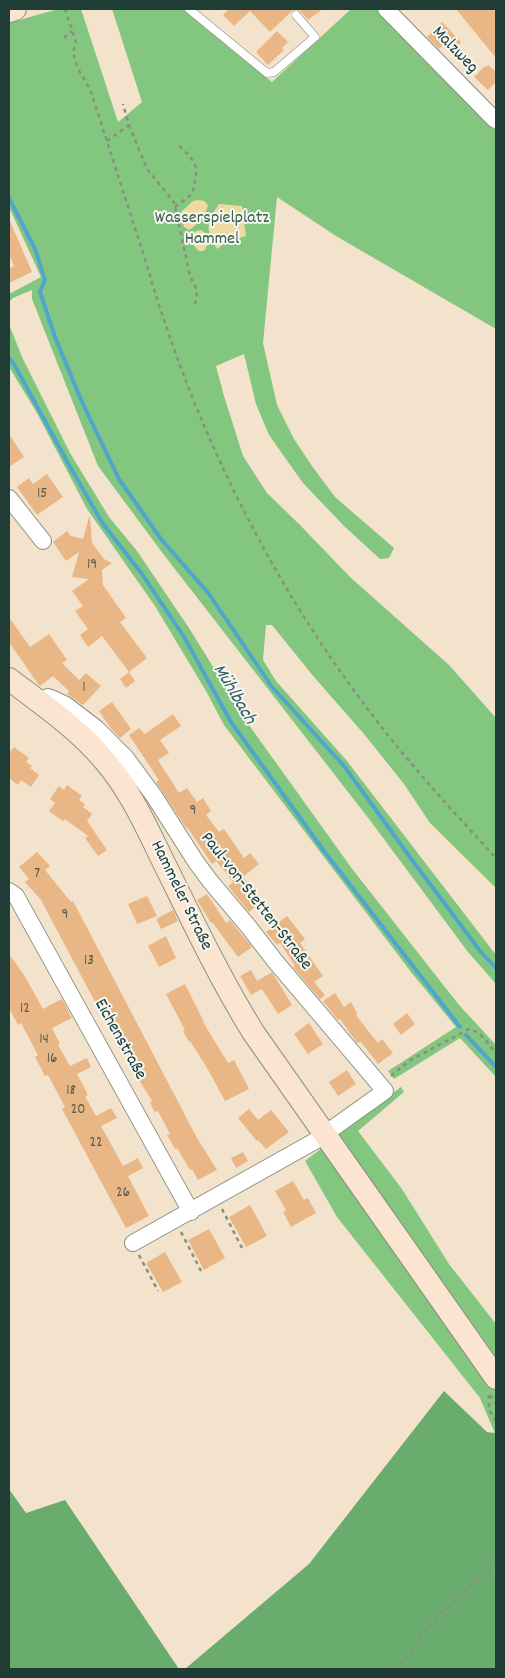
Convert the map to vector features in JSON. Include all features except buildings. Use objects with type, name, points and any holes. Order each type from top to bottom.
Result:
[{"type":"main road","points":[[9,11],[15,9]]},
{"type":"main road","name":"Hammeler Straße","points":[[9,679],[70,726],[94,748],[124,786],[237,1006],[325,1136],[403,1244],[492,1386]]},
{"type":"street","name":"Malzweg","points":[[386,9],[495,120]]},
{"type":"street","points":[[9,498],[43,541]]},
{"type":"street","name":"Paul-von-Stetten-Straße","points":[[39,702],[48,697],[66,704],[96,728],[126,758],[154,796],[203,872],[384,1091]]},
{"type":"street","name":"Eichenstraße","points":[[9,891],[16,896],[191,1212]]},
{"type":"street","points":[[133,1243],[325,1136],[384,1091]]},
{"type":"lane","points":[[189,9],[267,73],[274,72],[315,37],[296,15]]},
{"type":"path","points":[[65,9],[76,42],[73,52],[78,69],[90,89],[173,346],[209,437],[248,519],[292,598],[342,673],[390,738],[448,807],[496,858]]},
{"type":"path","points":[[64,38],[72,31]]},
{"type":"path","points":[[123,104],[129,125],[147,169],[174,202],[190,276],[197,290],[195,307]]},
{"type":"path","points":[[107,141],[129,125]]},
{"type":"path","points":[[175,207],[192,194],[196,177],[196,167],[190,156],[179,146]]},
{"type":"path","points":[[384,1091],[388,1080],[397,1070],[464,1031],[475,1030],[496,1053]]},
{"type":"path","points":[[216,1198],[242,1248]]},
{"type":"path","points":[[175,1220],[201,1271]]},
{"type":"path","points":[[133,1243],[158,1291]]},
{"type":"path","points":[[492,1386],[489,1410],[496,1421]]},
{"type":"path","points":[[394,1669],[405,1659],[432,1622],[496,1564]]},
{"type":"green space","name":"Wasserspielplatz Hammel","points":[[58,9],[81,9],[118,122],[142,102],[112,9],[183,9],[272,82],[351,9],[378,9],[496,131],[496,329],[336,236],[277,197],[263,343],[277,405],[294,439],[335,497],[394,548],[389,558],[380,559],[344,526],[303,483],[269,435],[256,404],[244,354],[216,366],[243,456],[267,493],[350,577],[449,665],[496,718],[496,888],[430,823],[404,784],[364,734],[272,625],[266,625],[263,660],[276,681],[347,761],[496,955],[496,984],[468,952],[369,819],[164,555],[98,466],[32,299],[32,290],[13,298],[9,302],[9,294],[41,277],[9,207],[9,23]]},
{"type":"green space","points":[[9,324],[22,357],[70,453],[109,517],[137,551],[189,628],[251,728],[353,870],[459,1005],[496,1045],[496,1077],[460,1038],[394,1079],[388,1071],[456,1027],[411,972],[224,725],[155,606],[87,509],[37,413],[9,367]]},
{"type":"green space","points":[[401,1087],[404,1092],[358,1131],[402,1189],[449,1264],[496,1324],[496,1436],[480,1398],[337,1217],[305,1161]]},
{"type":"green space","points":[[444,1391],[487,1432],[495,1433],[496,1436],[496,1669],[185,1669],[309,1564]]},
{"type":"green space","points":[[9,1489],[26,1513],[65,1500],[179,1669],[9,1669]]},
{"type":"sand","points":[[193,201],[204,201],[208,205],[207,209],[202,219],[189,230],[184,227],[181,212]]},
{"type":"sand","points":[[219,204],[242,206],[246,236],[227,242],[217,249],[210,236],[209,221]]},
{"type":"sand","points":[[201,230],[205,233],[208,244],[204,251],[199,251],[192,241],[196,231]]},
{"type":"waterway","points":[[9,198],[35,249],[45,280],[40,292],[55,337],[82,402],[119,479],[161,539],[209,594],[272,687],[344,766],[480,951],[496,968]]},
{"type":"waterway","name":"Mühlbach","points":[[9,358],[103,524],[142,574],[184,637],[231,722],[324,851],[460,1027]]},
{"type":"waterway","name":"Mühlbach","points":[[466,1035],[496,1067]]}]
